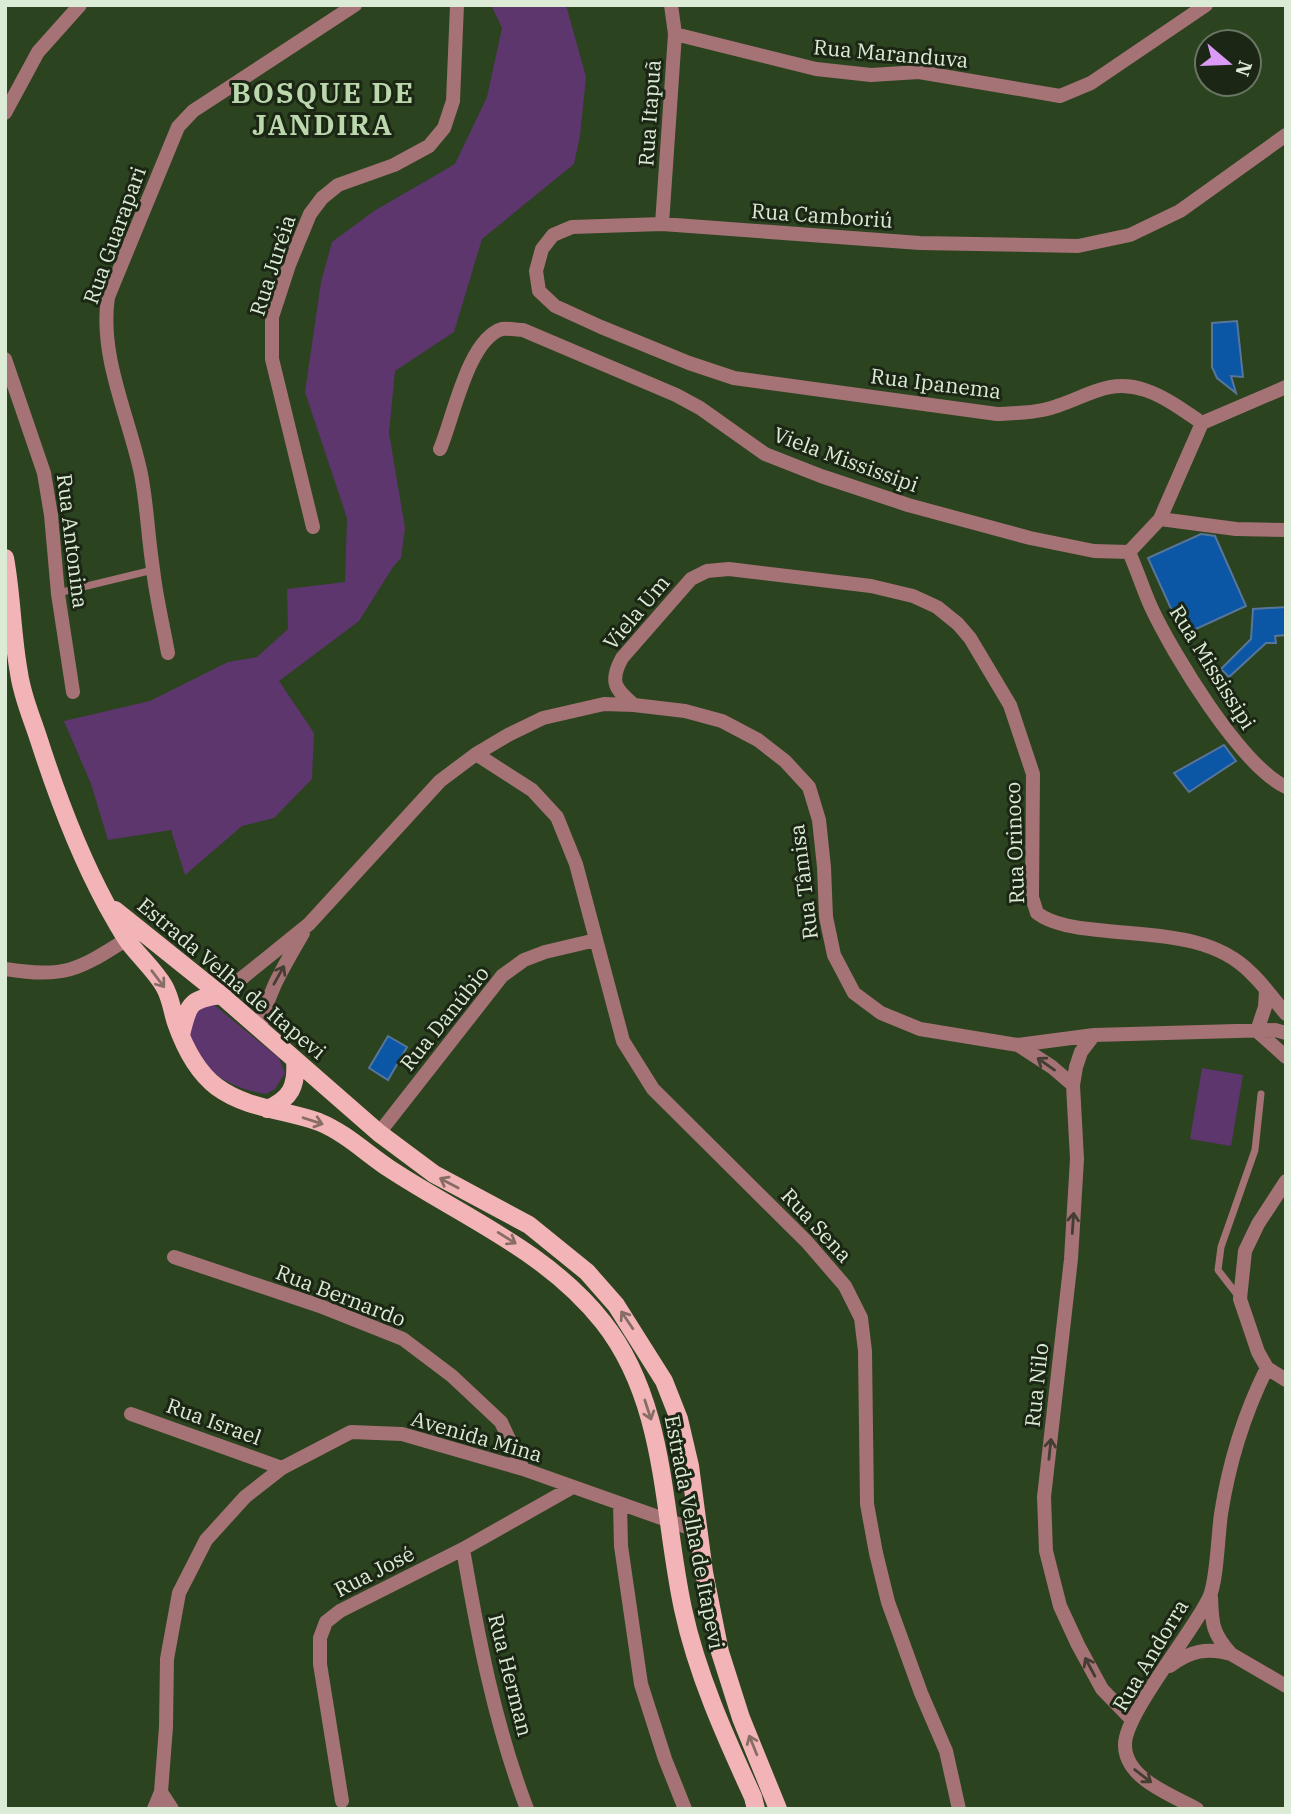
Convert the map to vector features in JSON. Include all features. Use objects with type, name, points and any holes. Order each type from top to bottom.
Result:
[{"type":"main road","points":[[5,558],[19,676],[56,791],[78,846],[106,902]]},
{"type":"main road","name":"Estrada Velha de Itapevi","points":[[106,902],[127,939],[164,986],[181,1035],[194,1062],[218,1087],[247,1102],[319,1122],[339,1132],[387,1167],[512,1241],[573,1290],[602,1321],[626,1354],[654,1428],[676,1575],[691,1644],[756,1809]]},
{"type":"main road","name":"Estrada Velha de Itapevi","points":[[106,902],[221,995],[379,1133],[434,1174],[529,1225],[587,1272],[616,1305],[664,1381],[679,1419],[690,1466],[704,1572],[720,1652],[741,1717],[778,1809]]},
{"type":"main road","points":[[181,1035],[187,1010],[192,1003],[201,998],[221,995]]},
{"type":"main road","points":[[267,1109],[280,1103],[292,1090],[296,1074],[295,1060]]},
{"type":"street","points":[[5,113],[38,52],[80,5]]},
{"type":"street","name":"Rua Guarapari","points":[[168,653],[153,570],[145,492],[135,443],[108,345],[105,321],[108,298],[178,127],[193,111],[355,5]]},
{"type":"street","name":"Rua Juréia","points":[[313,527],[272,359],[272,317],[310,214],[322,198],[338,185],[394,165],[429,146],[444,128],[453,102],[457,5]]},
{"type":"street","name":"Rua Itapuã","points":[[663,224],[675,34],[671,5]]},
{"type":"street","name":"Rua Maranduva","points":[[675,34],[816,69],[871,75],[919,72],[1060,96],[1091,83],[1206,5]]},
{"type":"street","name":"Rua Camboriú","points":[[688,363],[555,306],[539,291],[536,271],[542,249],[553,235],[572,227],[663,224],[920,243],[1078,246],[1130,235],[1180,211],[1286,135]]},
{"type":"street","name":"Viela Mississipi","points":[[440,449],[477,351],[489,335],[503,329],[523,330],[676,394],[765,454],[821,476],[908,505],[1030,538],[1094,551],[1129,552]]},
{"type":"street","name":"Rua Antonina","points":[[5,359],[44,473],[73,692]]},
{"type":"street","name":"Rua Ipanema","points":[[688,363],[734,377],[998,415],[1056,407],[1110,386],[1144,389],[1167,400],[1202,423]]},
{"type":"street","points":[[1129,552],[1160,519],[1202,423],[1286,387]]},
{"type":"street","points":[[1160,519],[1236,529],[1286,530]]},
{"type":"street","name":"Rua Mississipi","points":[[1129,552],[1151,607],[1186,670],[1239,747],[1260,769],[1286,787]]},
{"type":"street","name":"Viela Um","points":[[634,705],[619,692],[615,682],[615,670],[622,658],[691,579],[707,571],[729,569]]},
{"type":"street","name":"Rua Orinoco","points":[[729,569],[871,586],[913,596],[937,607],[970,638],[994,676],[1010,705],[1033,774],[1032,897],[1037,913],[1054,922],[1085,929],[1196,942],[1226,954],[1250,971],[1286,1014]]},
{"type":"street","name":"Rua Tâmisa","points":[[221,995],[309,924],[440,781],[476,754],[543,718],[604,705],[634,705],[685,712],[722,721],[758,740],[785,761],[809,787],[819,820],[826,917],[834,955],[854,993],[881,1013],[920,1028],[1018,1045],[1094,1035],[1168,1031],[1275,1030],[1286,1033]]},
{"type":"street","name":"Rua Sena","points":[[476,754],[532,790],[557,817],[576,864],[623,1041],[653,1089],[807,1242],[845,1286],[861,1318],[865,1351],[867,1504],[876,1553],[888,1602],[921,1693],[946,1751],[958,1809]]},
{"type":"street","name":"Rua Tâmisa","points":[[260,1030],[264,1007],[273,986],[309,924]]},
{"type":"street","points":[[5,969],[36,973],[64,972],[94,961],[127,939]]},
{"type":"street","name":"Rua Danúbio","points":[[379,1133],[502,976],[524,960],[596,940]]},
{"type":"street","points":[[1266,990],[1265,1007],[1257,1031],[1286,1057]]},
{"type":"street","name":"Rua Nilo","points":[[1094,1035],[1076,1066],[1073,1085],[1077,1171],[1071,1259],[1044,1497],[1046,1551],[1060,1606],[1078,1645],[1102,1689],[1132,1720]]},
{"type":"street","points":[[1018,1045],[1052,1067],[1073,1085]]},
{"type":"street","points":[[1286,1181],[1258,1224],[1245,1251],[1240,1299],[1258,1352],[1267,1368],[1286,1380]]},
{"type":"street","name":"Rua Bernardo","points":[[174,1258],[320,1306],[403,1339],[452,1376],[501,1422],[523,1469]]},
{"type":"street","name":"Rua Andorra","points":[[1197,1809],[1142,1777],[1128,1764],[1125,1744],[1132,1720],[1191,1631],[1211,1595],[1228,1475],[1253,1397],[1267,1368]]},
{"type":"street","name":"Rua Israel","points":[[131,1414],[282,1468]]},
{"type":"street","name":"Avenida Mina","points":[[154,1809],[161,1792],[167,1659],[179,1593],[206,1540],[245,1497],[282,1468],[351,1433],[402,1434],[523,1469],[698,1531]]},
{"type":"street","name":"Rua José","points":[[341,1805],[320,1664],[320,1638],[326,1622],[340,1611],[463,1549],[571,1488]]},
{"type":"street","points":[[620,1504],[621,1546],[641,1684],[665,1759],[685,1809]]},
{"type":"street","name":"Rua Herman","points":[[463,1549],[482,1661],[527,1809]]},
{"type":"street","points":[[1211,1595],[1214,1634],[1230,1654]]},
{"type":"street","points":[[1163,1671],[1188,1654],[1208,1649],[1230,1654],[1286,1686]]},
{"type":"street","points":[[161,1792],[172,1809]]},
{"type":"lane","points":[[58,593],[153,570]]},
{"type":"lane","points":[[1240,1299],[1218,1270],[1221,1247],[1255,1150],[1261,1094]]},
{"type":"shaded area","points":[[491,5],[566,5],[586,77],[580,136],[574,164],[482,239],[454,332],[395,371],[389,433],[405,528],[401,558],[359,621],[279,681],[314,733],[312,779],[274,818],[242,826],[185,875],[171,830],[108,840],[91,784],[64,721],[150,701],[228,662],[257,657],[288,629],[287,589],[345,582],[347,518],[305,392],[321,282],[332,242],[374,211],[455,164],[487,97],[502,28]]},
{"type":"shaded area","points":[[213,1004],[279,1058],[285,1073],[275,1089],[266,1094],[237,1086],[212,1071],[199,1056],[188,1030],[199,1006]]},
{"type":"shaded area","points":[[1202,1068],[1243,1075],[1231,1146],[1190,1139]]},
{"type":"building","points":[[1237,321],[1243,377],[1231,376],[1236,393],[1217,378],[1212,367],[1212,323]]},
{"type":"building","points":[[1201,534],[1215,536],[1246,606],[1183,635],[1148,558]]},
{"type":"building","points":[[1286,607],[1286,635],[1275,636],[1276,643],[1266,643],[1229,677],[1221,669],[1251,639],[1253,609]]},
{"type":"building","points":[[1224,745],[1236,761],[1189,792],[1174,773]]},
{"type":"building","points":[[388,1036],[407,1047],[388,1080],[369,1068]]},
{"type":"district","name":"BOSQUE DE JANDIRA","points":[[323,108]]}]
